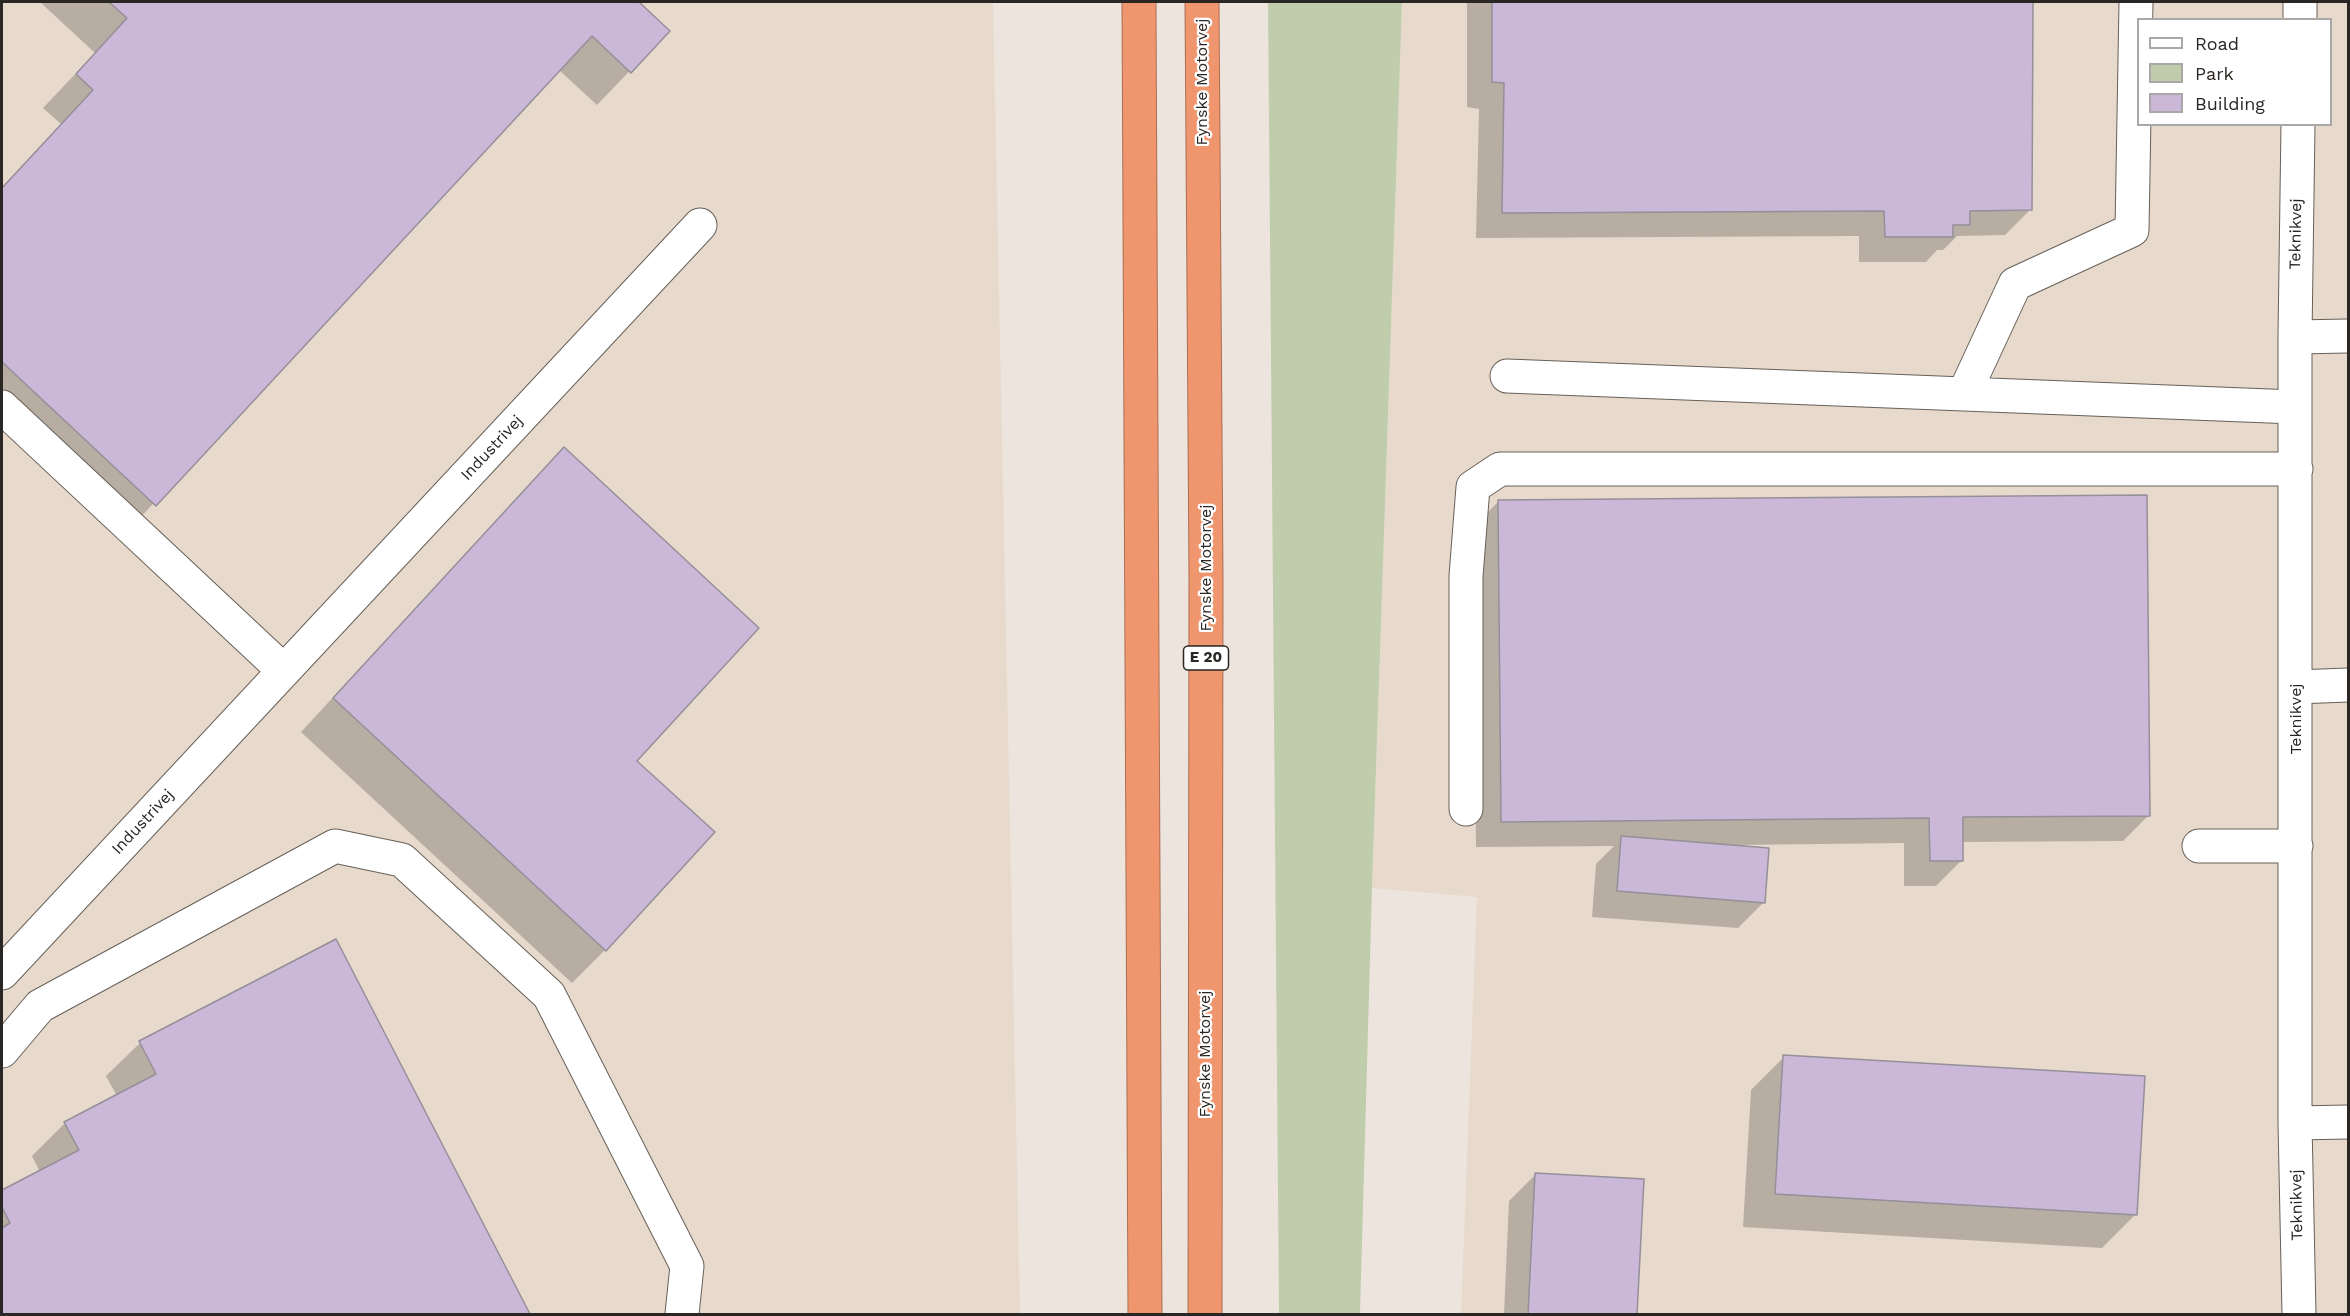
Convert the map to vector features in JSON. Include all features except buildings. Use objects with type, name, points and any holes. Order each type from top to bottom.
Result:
[{"type":"highway","points":[[1139,2],[1145,1314]]},
{"type":"highway","name":"Fynske Motorvej","points":[[1202,2],[1206,565],[1205,1314]]},
{"type":"street","points":[[1964,394],[2015,284],[2132,230],[2136,2]]},
{"type":"street","points":[[2300,2],[2300,18]]},
{"type":"street","name":"Teknikvej","points":[[2298,126],[2295,337],[2295,1123],[2299,1314]]},
{"type":"street","name":"Industrivej","points":[[2,973],[700,225]]},
{"type":"street","points":[[2295,337],[2349,336]]},
{"type":"street","points":[[1507,376],[2295,407]]},
{"type":"street","points":[[2,407],[284,671]]},
{"type":"street","points":[[1466,809],[1466,576],[1473,487],[1500,470],[2296,469]]},
{"type":"street","points":[[2296,687],[2349,685]]},
{"type":"street","points":[[2,1051],[40,1006],[335,846],[402,860],[549,994],[687,1266],[682,1314]]},
{"type":"street","points":[[2199,846],[2296,846]]},
{"type":"street","points":[[2295,1123],[2349,1122]]},
{"type":"shaded area","points":[[2,2],[993,2],[1020,1314],[2,1314]]},
{"type":"shaded area","points":[[1402,2],[2348,2],[2348,1314],[1461,1314],[1477,897],[1372,888]]},
{"type":"green space","points":[[1268,2],[1402,2],[1360,1314],[1279,1314]]}]
